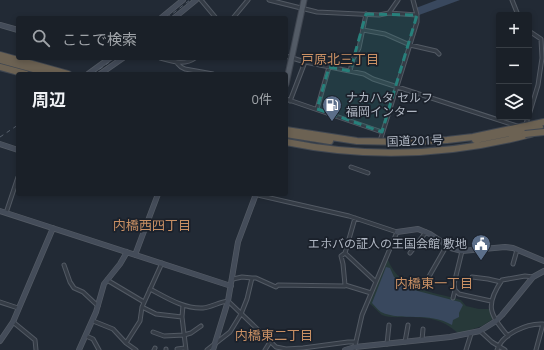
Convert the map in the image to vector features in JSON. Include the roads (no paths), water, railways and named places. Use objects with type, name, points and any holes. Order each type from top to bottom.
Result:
[{"type":"highway","points":[[0,55],[16,58]]},
{"type":"highway","points":[[0,60],[45,72]]},
{"type":"highway","points":[[22,60],[61,72]]},
{"type":"highway","points":[[0,65],[20,72]]},
{"type":"highway","points":[[0,65],[30,72]]},
{"type":"highway","points":[[288,134],[357,144],[407,146],[474,141],[543,126]]},
{"type":"highway","points":[[288,138],[356,148],[407,149],[448,147],[495,141],[525,134],[543,126]]},
{"type":"highway","name":"国道201号","points":[[288,130],[358,141],[406,142],[460,138],[543,126]]},
{"type":"highway","name":"国道201号","points":[[288,142],[350,150],[408,153],[469,148],[494,144],[543,126]]},
{"type":"main road","points":[[288,75],[304,0]]},
{"type":"street","points":[[163,16],[183,0]]},
{"type":"street","points":[[176,16],[196,0]]},
{"type":"street","points":[[201,0],[214,16]]},
{"type":"street","points":[[235,16],[248,0]]},
{"type":"street","points":[[269,0],[317,12],[417,15]]},
{"type":"street","points":[[389,13],[398,0]]},
{"type":"street","points":[[380,141],[417,22],[417,15],[413,0]]},
{"type":"street","points":[[512,0],[517,12]]},
{"type":"street","points":[[350,71],[359,48],[366,14]]},
{"type":"street","points":[[0,25],[16,29]]},
{"type":"street","points":[[363,30],[385,34],[410,45],[436,51],[440,54]]},
{"type":"street","points":[[532,33],[541,39],[542,58],[538,85],[532,106]]},
{"type":"street","points":[[288,57],[305,62],[364,74],[373,79],[515,126],[526,124],[543,126]]},
{"type":"street","points":[[91,72],[107,60]]},
{"type":"street","points":[[103,72],[120,60]]},
{"type":"street","points":[[168,60],[182,63],[192,60]]},
{"type":"street","points":[[176,62],[185,69],[202,72]]},
{"type":"street","points":[[305,62],[290,101],[382,132]]},
{"type":"street","points":[[317,109],[329,67]]},
{"type":"street","points":[[526,124],[528,120]]},
{"type":"street","points":[[0,144],[16,149]]},
{"type":"street","points":[[351,167],[368,173]]},
{"type":"street","points":[[6,213],[16,183]]},
{"type":"street","points":[[135,255],[157,196]]},
{"type":"street","points":[[213,350],[228,301],[233,279],[238,242],[254,196]]},
{"type":"street","points":[[263,196],[355,218],[396,232],[418,229],[426,232],[447,245],[462,251],[468,252],[505,247],[517,250],[544,261]]},
{"type":"street","points":[[0,211],[231,286]]},
{"type":"street","points":[[345,286],[344,268],[341,256],[345,253],[355,218]]},
{"type":"street","points":[[0,340],[12,322],[53,228]]},
{"type":"street","points":[[355,346],[362,315],[396,232]]},
{"type":"street","points":[[410,253],[423,238],[426,232]]},
{"type":"street","points":[[423,287],[447,245]]},
{"type":"street","points":[[513,264],[517,250]]},
{"type":"street","points":[[453,298],[455,290],[454,284],[462,251]]},
{"type":"street","points":[[79,350],[93,321],[107,280],[120,264],[127,252]]},
{"type":"street","points":[[345,253],[375,281]]},
{"type":"street","points":[[126,343],[140,321],[142,307],[162,263]]},
{"type":"street","points":[[64,265],[70,282],[74,288],[83,292],[98,306]]},
{"type":"street","points":[[228,301],[276,347],[286,349],[348,342],[355,346],[368,348],[388,344],[471,334],[480,331],[502,316],[533,277],[544,271]]},
{"type":"street","points":[[508,336],[496,321],[491,301],[492,296],[502,280],[526,276],[533,277]]},
{"type":"street","points":[[233,279],[242,277],[256,278],[276,287],[278,285],[345,286],[371,293]]},
{"type":"street","points":[[472,277],[488,278],[501,282]]},
{"type":"street","points":[[207,350],[230,332],[241,314],[252,278]]},
{"type":"street","points":[[107,280],[144,302]]},
{"type":"street","points":[[150,289],[183,305],[204,308],[228,301]]},
{"type":"street","points":[[455,290],[459,294],[491,301]]},
{"type":"street","points":[[0,302],[18,308]]},
{"type":"street","points":[[177,349],[186,349],[182,317],[183,305]]},
{"type":"street","points":[[142,307],[156,314],[182,317]]},
{"type":"street","points":[[93,321],[113,329],[135,350]]},
{"type":"street","points":[[12,322],[35,340],[36,350]]},
{"type":"street","points":[[496,350],[510,334],[530,326],[543,324],[536,350]]},
{"type":"street","points":[[388,344],[389,325]]},
{"type":"street","points":[[405,342],[408,325]]},
{"type":"street","points":[[153,332],[164,336],[184,335],[191,333],[201,326]]},
{"type":"street","points":[[422,340],[423,329]]},
{"type":"street","points":[[480,331],[504,350]]},
{"type":"street","points":[[466,350],[471,334]]},
{"type":"street","points":[[86,336],[93,339],[98,350]]},
{"type":"street","points":[[265,350],[270,342]]},
{"type":"street","points":[[345,350],[355,346]]},
{"type":"water","points":[[437,0],[460,0],[419,15],[416,8]]},
{"type":"water","points":[[386,267],[390,268],[394,277],[414,290],[460,302],[463,305],[459,313],[459,317],[453,320],[452,325],[434,318],[389,315],[381,312],[372,303]]},
{"type":"railway","points":[[170,16],[190,0]]},
{"type":"railway","points":[[96,72],[112,60]]},
{"type":"railway","points":[[0,137],[16,126]]},
{"type":"place","name":"ナカハタ セルフ 福岡インター","points":[[332,122]]},
{"type":"place","name":"エホバの証人の王国会館 敷地","points":[[481,261]]},
{"type":"district","name":"戸原北三丁目","points":[[340,59]]},
{"type":"district","name":"内橋西四丁目","points":[[152,225]]},
{"type":"district","name":"内橋東一丁目","points":[[434,283]]},
{"type":"district","name":"内橋東二丁目","points":[[274,335]]}]
